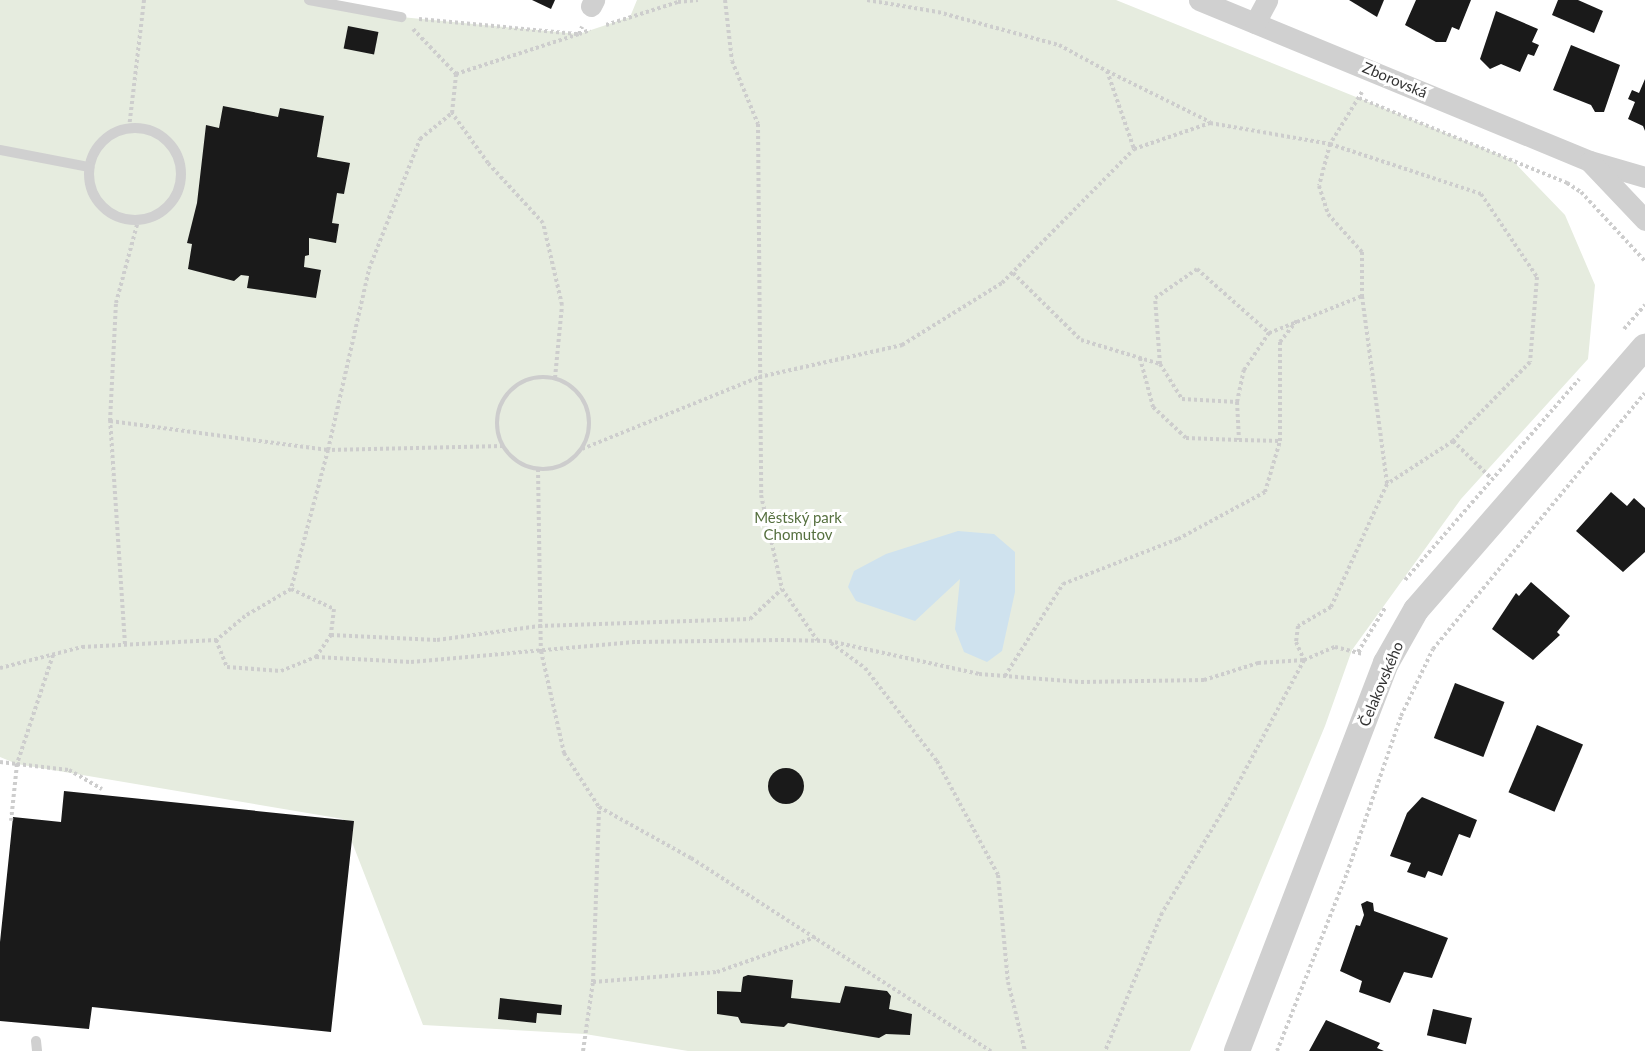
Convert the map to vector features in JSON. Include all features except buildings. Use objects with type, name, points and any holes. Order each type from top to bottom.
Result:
[{"type":"street","name":"Zborovská","points":[[1199,0],[1590,161],[1645,177]]},
{"type":"street","points":[[1255,23],[1267,0]]},
{"type":"street","name":"Zborovská","points":[[1590,161],[1645,220]]},
{"type":"street","name":"Čelakovského","points":[[1237,1051],[1386,663],[1416,610],[1453,564],[1645,347]]},
{"type":"lane","points":[[309,0],[401,17]]},
{"type":"lane","points":[[129,128],[150,130],[168,141],[179,159],[181,180],[174,200],[159,214],[138,221],[118,217],[101,206],[90,188],[89,167],[96,148],[110,134],[129,128]]},
{"type":"lane","points":[[0,150],[89,167]]},
{"type":"path","points":[[129,128],[144,0]]},
{"type":"path","points":[[456,74],[678,2],[698,0]]},
{"type":"path","points":[[725,0],[732,61],[758,124],[761,495],[782,590],[817,641]]},
{"type":"path","points":[[867,0],[938,12],[1059,45],[1210,123],[1330,144],[1481,194],[1537,277],[1530,362],[1453,441],[1388,484],[1331,607],[1299,626],[1296,642],[1304,660]]},
{"type":"path","points":[[579,34],[593,3]]},
{"type":"path","points":[[401,17],[579,34]]},
{"type":"path","points":[[401,17],[456,74],[452,113],[488,163],[543,223],[562,305],[555,378]]},
{"type":"path","points":[[1107,71],[1134,149]]},
{"type":"path","points":[[1375,71],[1330,144],[1319,186],[1328,214],[1362,252],[1362,296],[1388,484]]},
{"type":"path","points":[[1359,98],[1568,183],[1645,261]]},
{"type":"path","points":[[0,668],[82,647],[216,640],[245,616],[291,589],[328,450],[369,268],[420,139],[452,113]]},
{"type":"path","points":[[582,448],[588,432],[583,399],[571,386],[555,378],[534,377],[514,386],[501,404],[497,425],[503,446],[517,461],[538,469],[562,465],[582,448],[759,377],[902,345],[1013,273],[1134,149],[1210,123]]},
{"type":"path","points":[[125,644],[110,421],[116,303],[138,221]]},
{"type":"path","points":[[1237,402],[1182,399],[1160,364],[1155,298],[1197,269],[1269,333]]},
{"type":"path","points":[[1013,273],[1081,340],[1160,364]]},
{"type":"path","points":[[1239,440],[1237,402],[1244,370],[1269,333],[1362,296]]},
{"type":"path","points":[[1005,676],[1063,584],[1178,538],[1265,492],[1280,441],[1280,342],[1297,320]]},
{"type":"path","points":[[1140,358],[1153,407],[1186,438],[1280,441]]},
{"type":"path","points":[[1277,1051],[1347,873],[1401,716],[1433,649],[1645,393]]},
{"type":"path","points":[[110,421],[328,450],[503,446]]},
{"type":"path","points":[[1453,441],[1491,478]]},
{"type":"path","points":[[538,469],[541,651],[564,753],[599,807],[691,858],[816,936],[991,1051]]},
{"type":"path","points":[[291,589],[334,609],[331,635],[316,657]]},
{"type":"path","points":[[331,635],[437,640],[539,626],[750,619],[782,590]]},
{"type":"path","points":[[216,640],[227,667],[280,671],[316,657],[411,662],[637,642],[829,641],[1005,676],[1081,682],[1204,680],[1258,663],[1304,660],[1335,647],[1353,650],[1386,663]]},
{"type":"path","points":[[829,641],[865,668],[937,760],[998,875],[1008,982],[1026,1051]]},
{"type":"path","points":[[11,821],[17,764],[53,655]]},
{"type":"path","points":[[1105,1051],[1162,913],[1227,804],[1304,660]]},
{"type":"path","points":[[0,762],[69,770],[102,789]]},
{"type":"path","points":[[583,1051],[593,982],[599,807]]},
{"type":"path","points":[[593,982],[717,972],[816,936]]},
{"type":"green space","name":"Městský park Chomutov","points":[[0,0],[309,0],[401,17],[579,34],[630,17],[637,0],[1116,0],[1512,160],[1565,215],[1595,285],[1588,359],[1461,499],[1352,650],[1325,726],[1190,1051],[688,1051],[585,1034],[423,1025],[343,819],[17,764],[0,757]]},
{"type":"water","points":[[958,531],[994,534],[1015,552],[1015,592],[1002,651],[987,662],[964,652],[955,629],[960,579],[915,621],[856,601],[848,587],[854,571],[886,554]]}]
